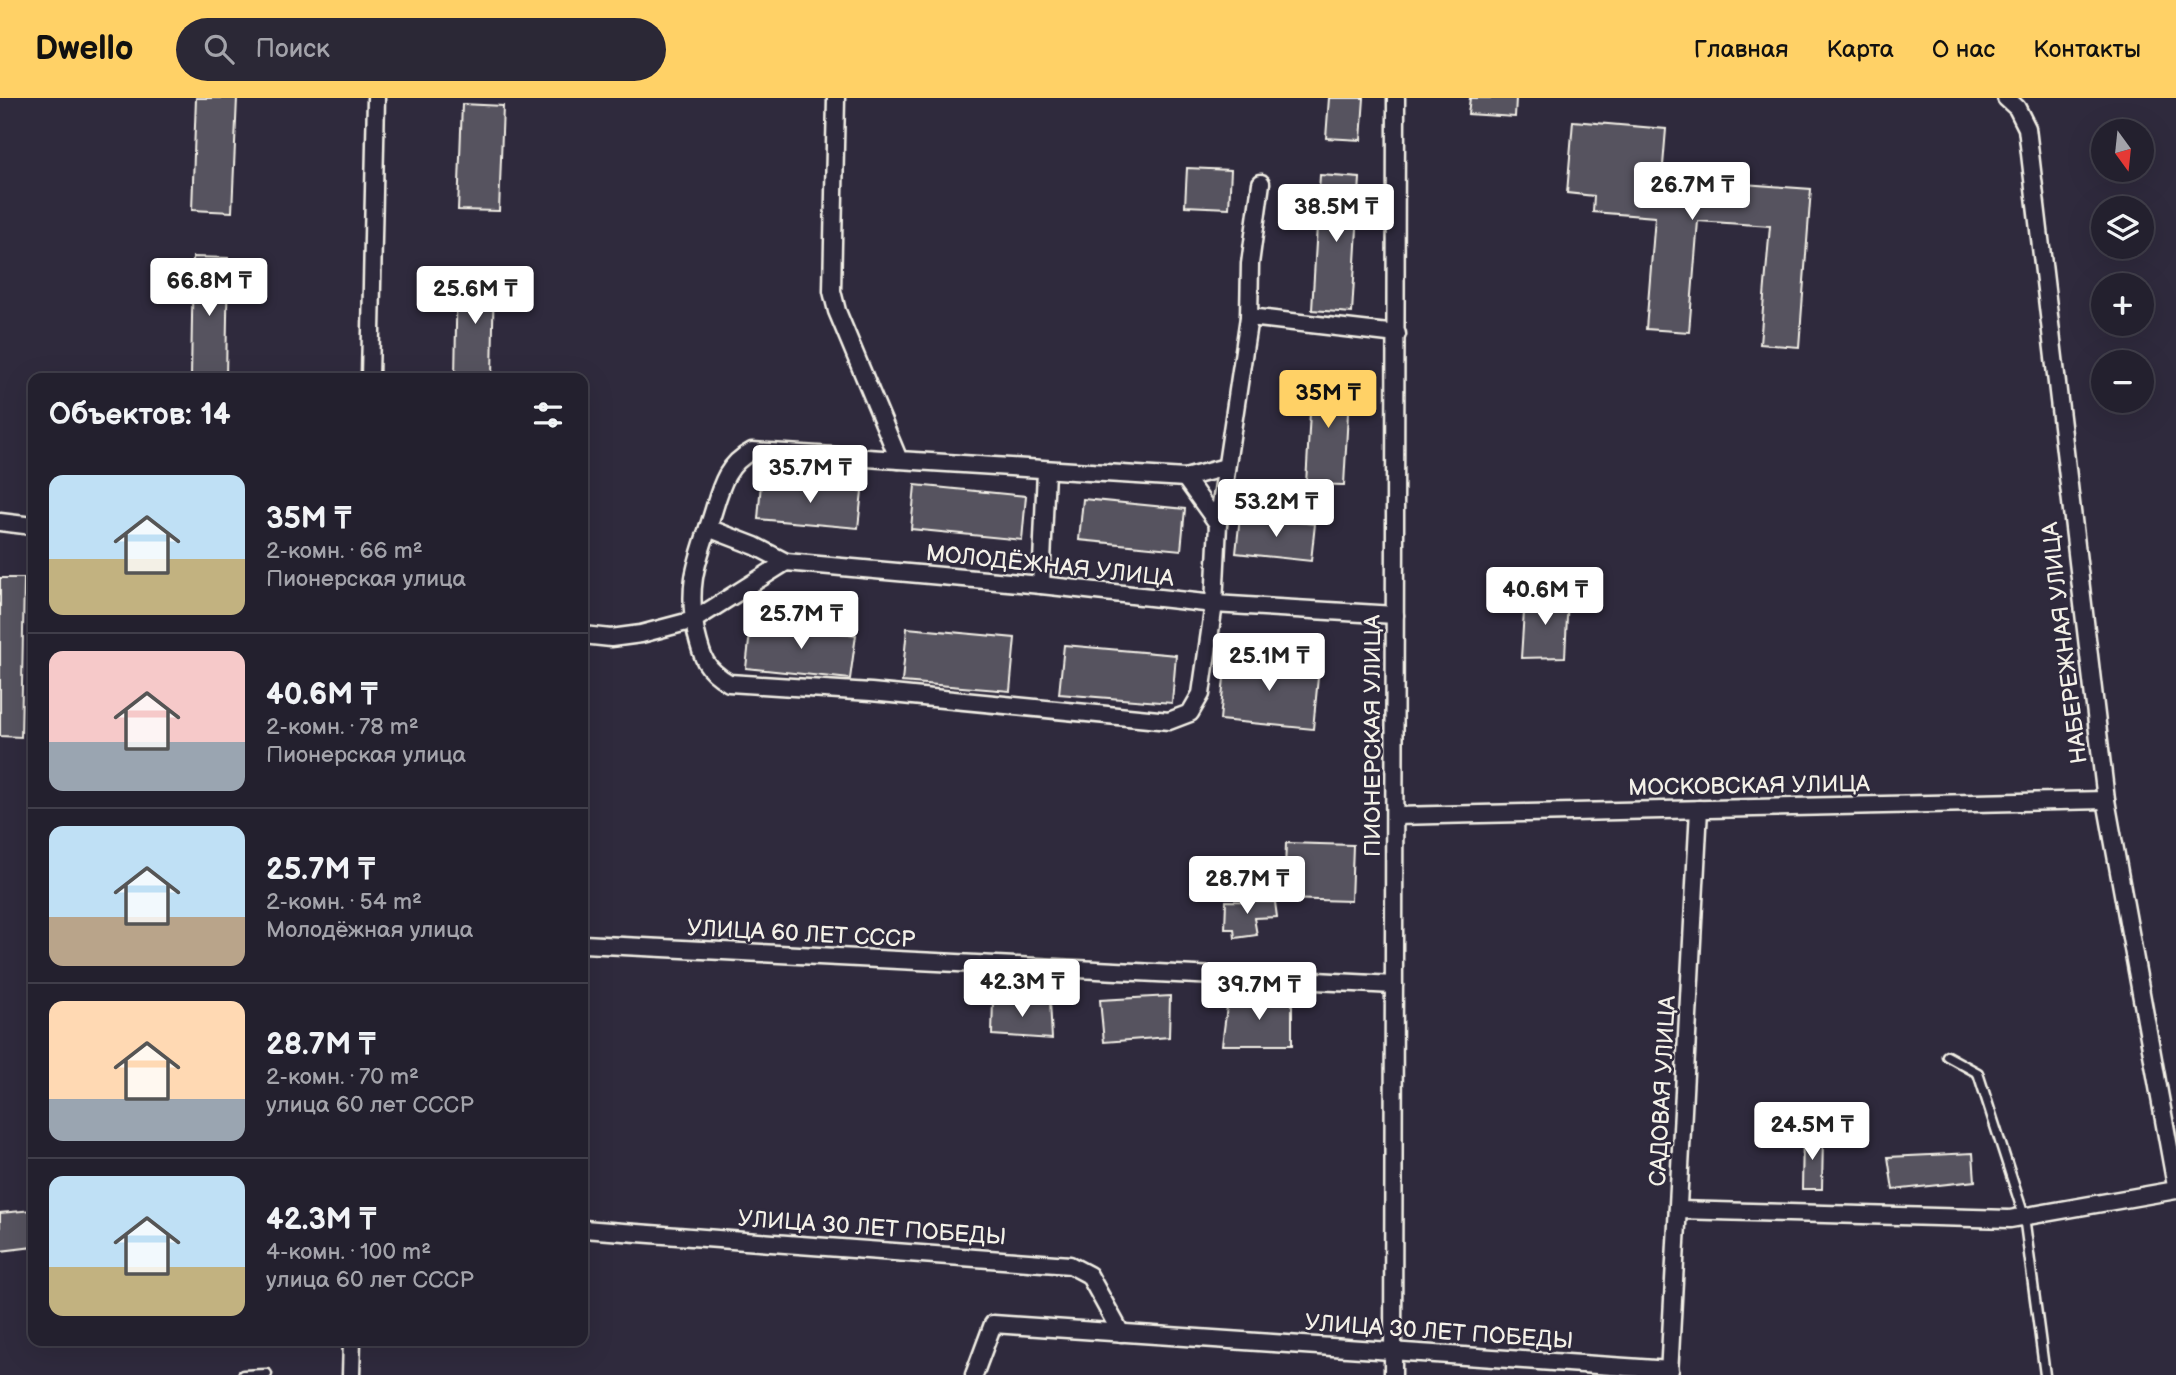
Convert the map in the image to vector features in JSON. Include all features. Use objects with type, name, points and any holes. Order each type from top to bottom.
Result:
[{"type":"street","points":[[370,373],[376,98]]},
{"type":"street","points":[[836,98],[832,291],[836,311],[899,460]]},
{"type":"street","name":"ПИОНЕРСКАЯ УЛИЦА","points":[[1393,1375],[1396,98]]},
{"type":"street","name":"НАБЕРЕЖНАЯ УЛИЦА","points":[[2006,98],[2017,108],[2027,128],[2106,800],[2176,1188]]},
{"type":"street","points":[[1226,467],[1185,478],[752,450],[738,458],[725,475],[695,568],[691,596],[702,657],[713,674],[729,683],[871,692],[1169,721],[1191,713],[1201,695],[1214,604],[1218,524],[1249,317],[1250,264],[1261,183]]},
{"type":"street","points":[[1249,317],[1397,334]]},
{"type":"street","points":[[1041,585],[1046,471]]},
{"type":"street","points":[[1185,478],[1218,524]]},
{"type":"street","points":[[0,522],[28,525]]},
{"type":"street","name":"МОЛОДЁЖНАЯ УЛИЦА","points":[[708,528],[755,546],[786,562],[1214,604],[1395,615]]},
{"type":"street","points":[[588,636],[611,638],[641,634],[694,620],[786,562]]},
{"type":"street","name":"МОСКОВСКАЯ УЛИЦА","points":[[1395,816],[2106,800]]},
{"type":"street","name":"САДОВАЯ УЛИЦА","points":[[1670,1372],[1699,809]]},
{"type":"street","name":"УЛИЦА 60 ЛЕТ СССР","points":[[588,944],[1394,985]]},
{"type":"street","points":[[1678,1210],[2010,1219],[2176,1188]]},
{"type":"street","name":"УЛИЦА 30 ЛЕТ ПОБЕДЫ","points":[[588,1229],[1070,1265],[1089,1275],[1121,1333]]},
{"type":"street","name":"УЛИЦА 30 ЛЕТ ПОБЕДЫ","points":[[974,1375],[993,1324],[1670,1372]]},
{"type":"street","points":[[351,1375],[352,1346]]},
{"type":"lane","points":[[1947,1056],[1978,1073],[2024,1216],[2045,1375]]},
{"type":"lane","points":[[243,1375],[267,1374]]},
{"type":"building","points":[[196,98],[237,98],[232,212],[192,210]]},
{"type":"building","points":[[1329,98],[1364,98],[1361,140],[1326,138]]},
{"type":"building","points":[[1470,98],[1516,98],[1515,117],[1468,114]]},
{"type":"building","points":[[462,104],[503,106],[499,211],[458,210]]},
{"type":"building","points":[[1573,121],[1666,129],[1662,178],[1811,189],[1799,347],[1760,344],[1770,226],[1698,221],[1689,332],[1646,329],[1655,217],[1593,212],[1594,196],[1567,193]]},
{"type":"building","points":[[1187,168],[1231,170],[1229,208],[1185,206]]},
{"type":"building","points":[[1320,175],[1360,178],[1352,313],[1312,310]]},
{"type":"building","points":[[193,257],[228,258],[226,373],[191,373]]},
{"type":"building","points":[[457,274],[494,274],[492,373],[455,373]]},
{"type":"building","points":[[1312,376],[1350,377],[1344,485],[1306,484]]},
{"type":"building","points":[[761,483],[862,491],[858,528],[758,519]]},
{"type":"building","points":[[915,485],[1026,496],[1022,540],[911,529]]},
{"type":"building","points":[[1083,499],[1185,509],[1181,550],[1079,540]]},
{"type":"building","points":[[1240,516],[1315,524],[1311,561],[1236,553]]},
{"type":"building","points":[[0,578],[24,578],[21,737],[0,736]]},
{"type":"building","points":[[1525,596],[1568,597],[1565,657],[1521,658]]},
{"type":"building","points":[[751,623],[856,635],[850,679],[746,668]]},
{"type":"building","points":[[907,628],[1015,638],[1010,691],[902,682]]},
{"type":"building","points":[[1064,645],[1176,655],[1172,703],[1059,694]]},
{"type":"building","points":[[1226,657],[1319,667],[1313,729],[1220,720]]},
{"type":"building","points":[[1286,843],[1353,845],[1351,901],[1284,899]]},
{"type":"building","points":[[1226,901],[1275,902],[1277,917],[1254,918],[1257,935],[1235,938],[1234,929],[1225,929]]},
{"type":"building","points":[[1170,996],[1169,1037],[1104,1042],[1100,1000]]},
{"type":"building","points":[[1292,998],[1292,1045],[1222,1045],[1228,999]]},
{"type":"building","points":[[993,1000],[1050,1000],[1052,1039],[992,1035]]},
{"type":"building","points":[[1803,1136],[1823,1136],[1822,1189],[1802,1189]]},
{"type":"building","points":[[1973,1153],[1975,1181],[1893,1190],[1888,1157]]},
{"type":"building","points":[[28,1210],[28,1248],[0,1251],[0,1213]]}]
